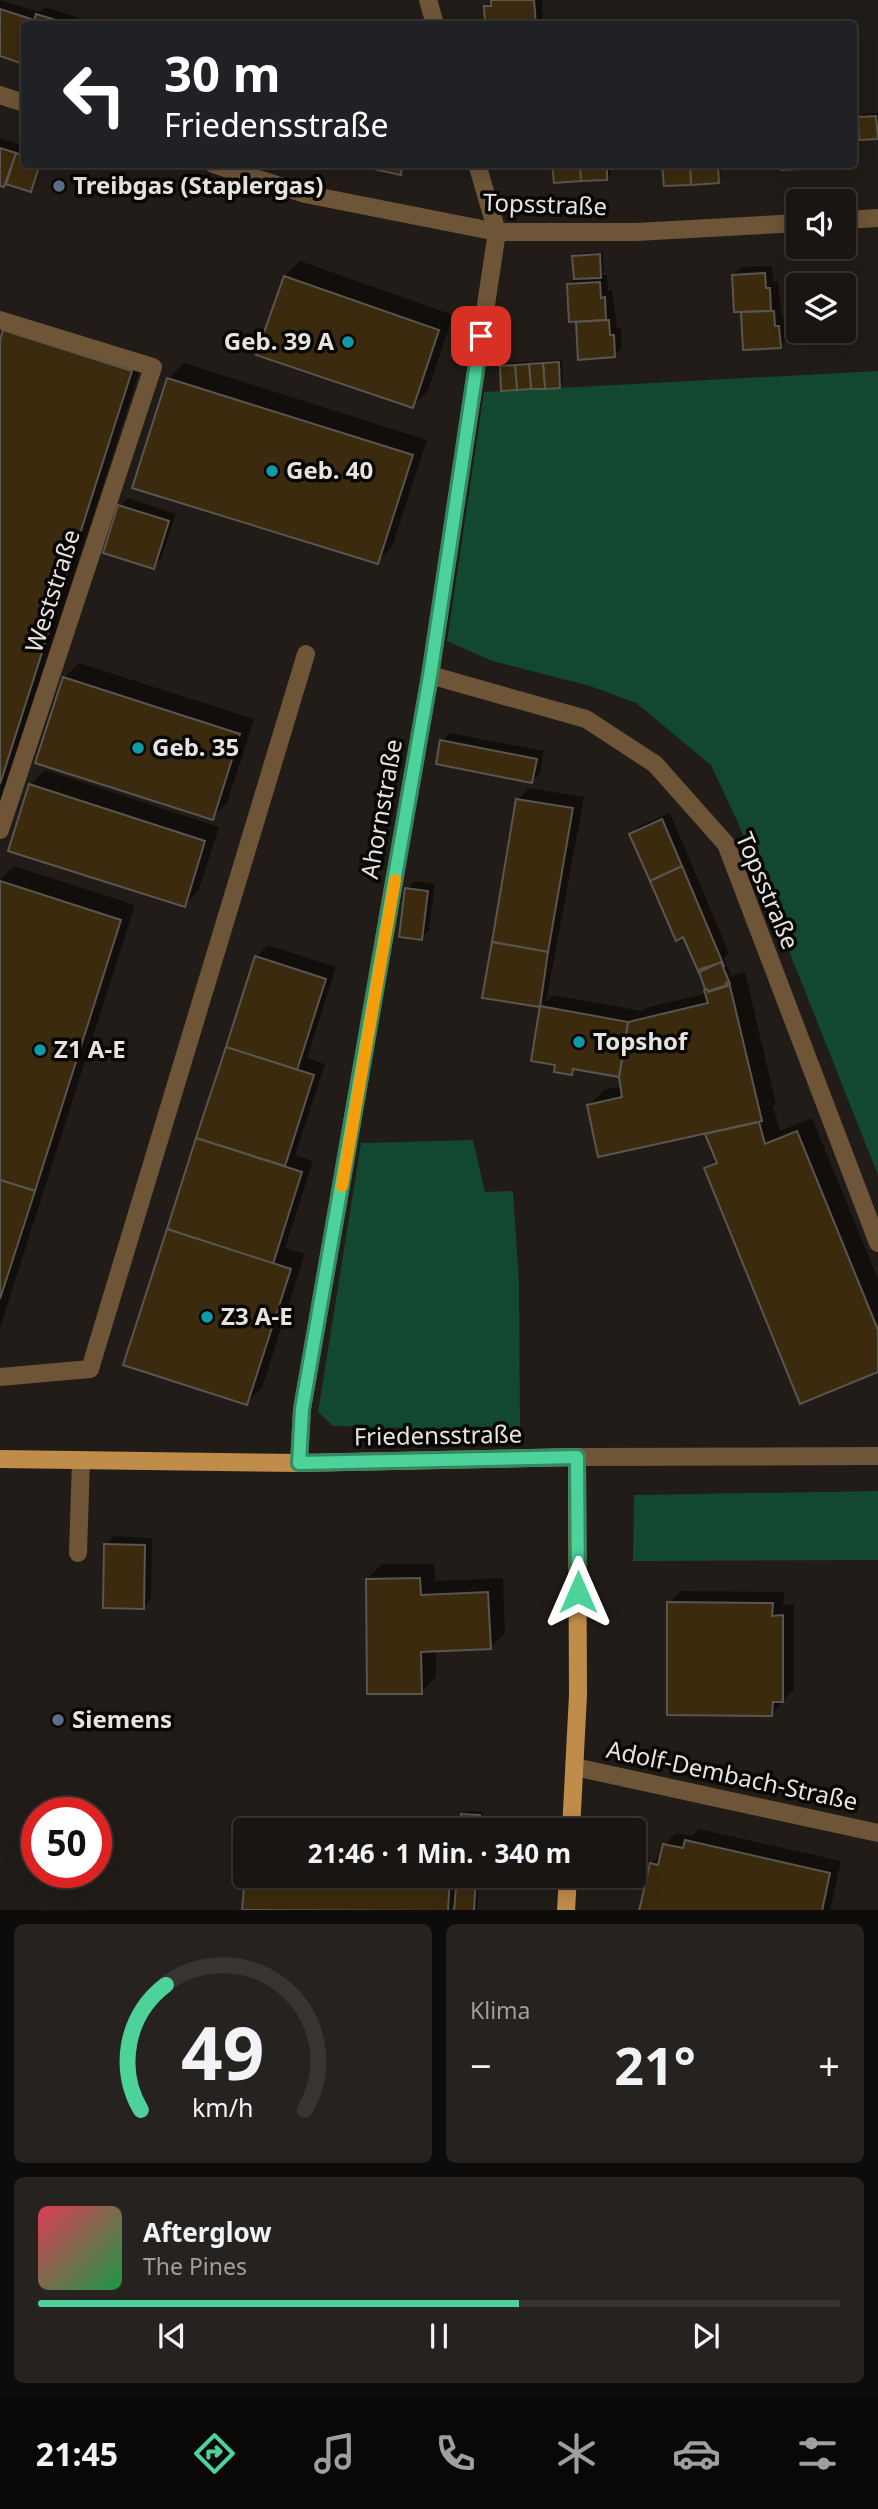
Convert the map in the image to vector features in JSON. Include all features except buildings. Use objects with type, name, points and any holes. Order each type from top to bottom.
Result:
[{"type":"main road","name":"Friedensstraße","points":[[0,1459],[299,1463],[577,1457]]},
{"type":"main road","name":"Adolf-Dembach-Straße","points":[[572,1818],[578,1695],[577,1457]]},
{"type":"main road","points":[[566,1910],[567,1888]]},
{"type":"street","points":[[428,0],[434,21]]},
{"type":"street","points":[[0,95],[21,102]]},
{"type":"street","name":"Topsstraße","points":[[225,168],[304,194],[497,232],[636,232],[786,224]]},
{"type":"street","name":"Ahornstraße","points":[[299,1463],[302,1409],[430,676],[497,232],[478,168]]},
{"type":"street","points":[[856,219],[878,218]]},
{"type":"street","name":"Weststraße","points":[[0,320],[153,367],[0,830]]},
{"type":"street","points":[[0,1377],[90,1369],[306,654]]},
{"type":"street","name":"Topsstraße","points":[[430,676],[586,719],[655,764],[726,844],[878,1244]]},
{"type":"street","name":"Friedensstraße","points":[[577,1457],[878,1456]]},
{"type":"street","points":[[78,1553],[81,1460]]},
{"type":"street","name":"Adolf-Dembach-Straße","points":[[575,1767],[878,1833]]},
{"type":"green space","points":[[878,371],[878,1175],[739,825],[711,765],[636,703],[590,686],[492,661],[447,641],[484,392]]},
{"type":"green space","points":[[473,1140],[485,1192],[513,1191],[519,1283],[520,1431],[333,1426],[318,1412],[361,1143]]},
{"type":"green space","points":[[878,1491],[878,1560],[633,1561],[634,1495]]},
{"type":"slow traffic","points":[[342,1186],[395,880]]},
{"type":"place","name":"Treibgas (Staplergas)","points":[[59,186]]},
{"type":"place","name":"Geb. 39 A","points":[[348,342]]},
{"type":"place","name":"Geb. 40","points":[[272,471]]},
{"type":"place","name":"Geb. 35","points":[[138,748]]},
{"type":"place","name":"Topshof","points":[[579,1042]]},
{"type":"place","name":"Z1 A-E","points":[[40,1050]]},
{"type":"place","name":"Z3 A-E","points":[[207,1317]]},
{"type":"place","name":"Siemens","points":[[58,1720]]},
{"type":"route","points":[[481,336],[430,676],[302,1409],[299,1463],[577,1457],[578,1592]]}]
